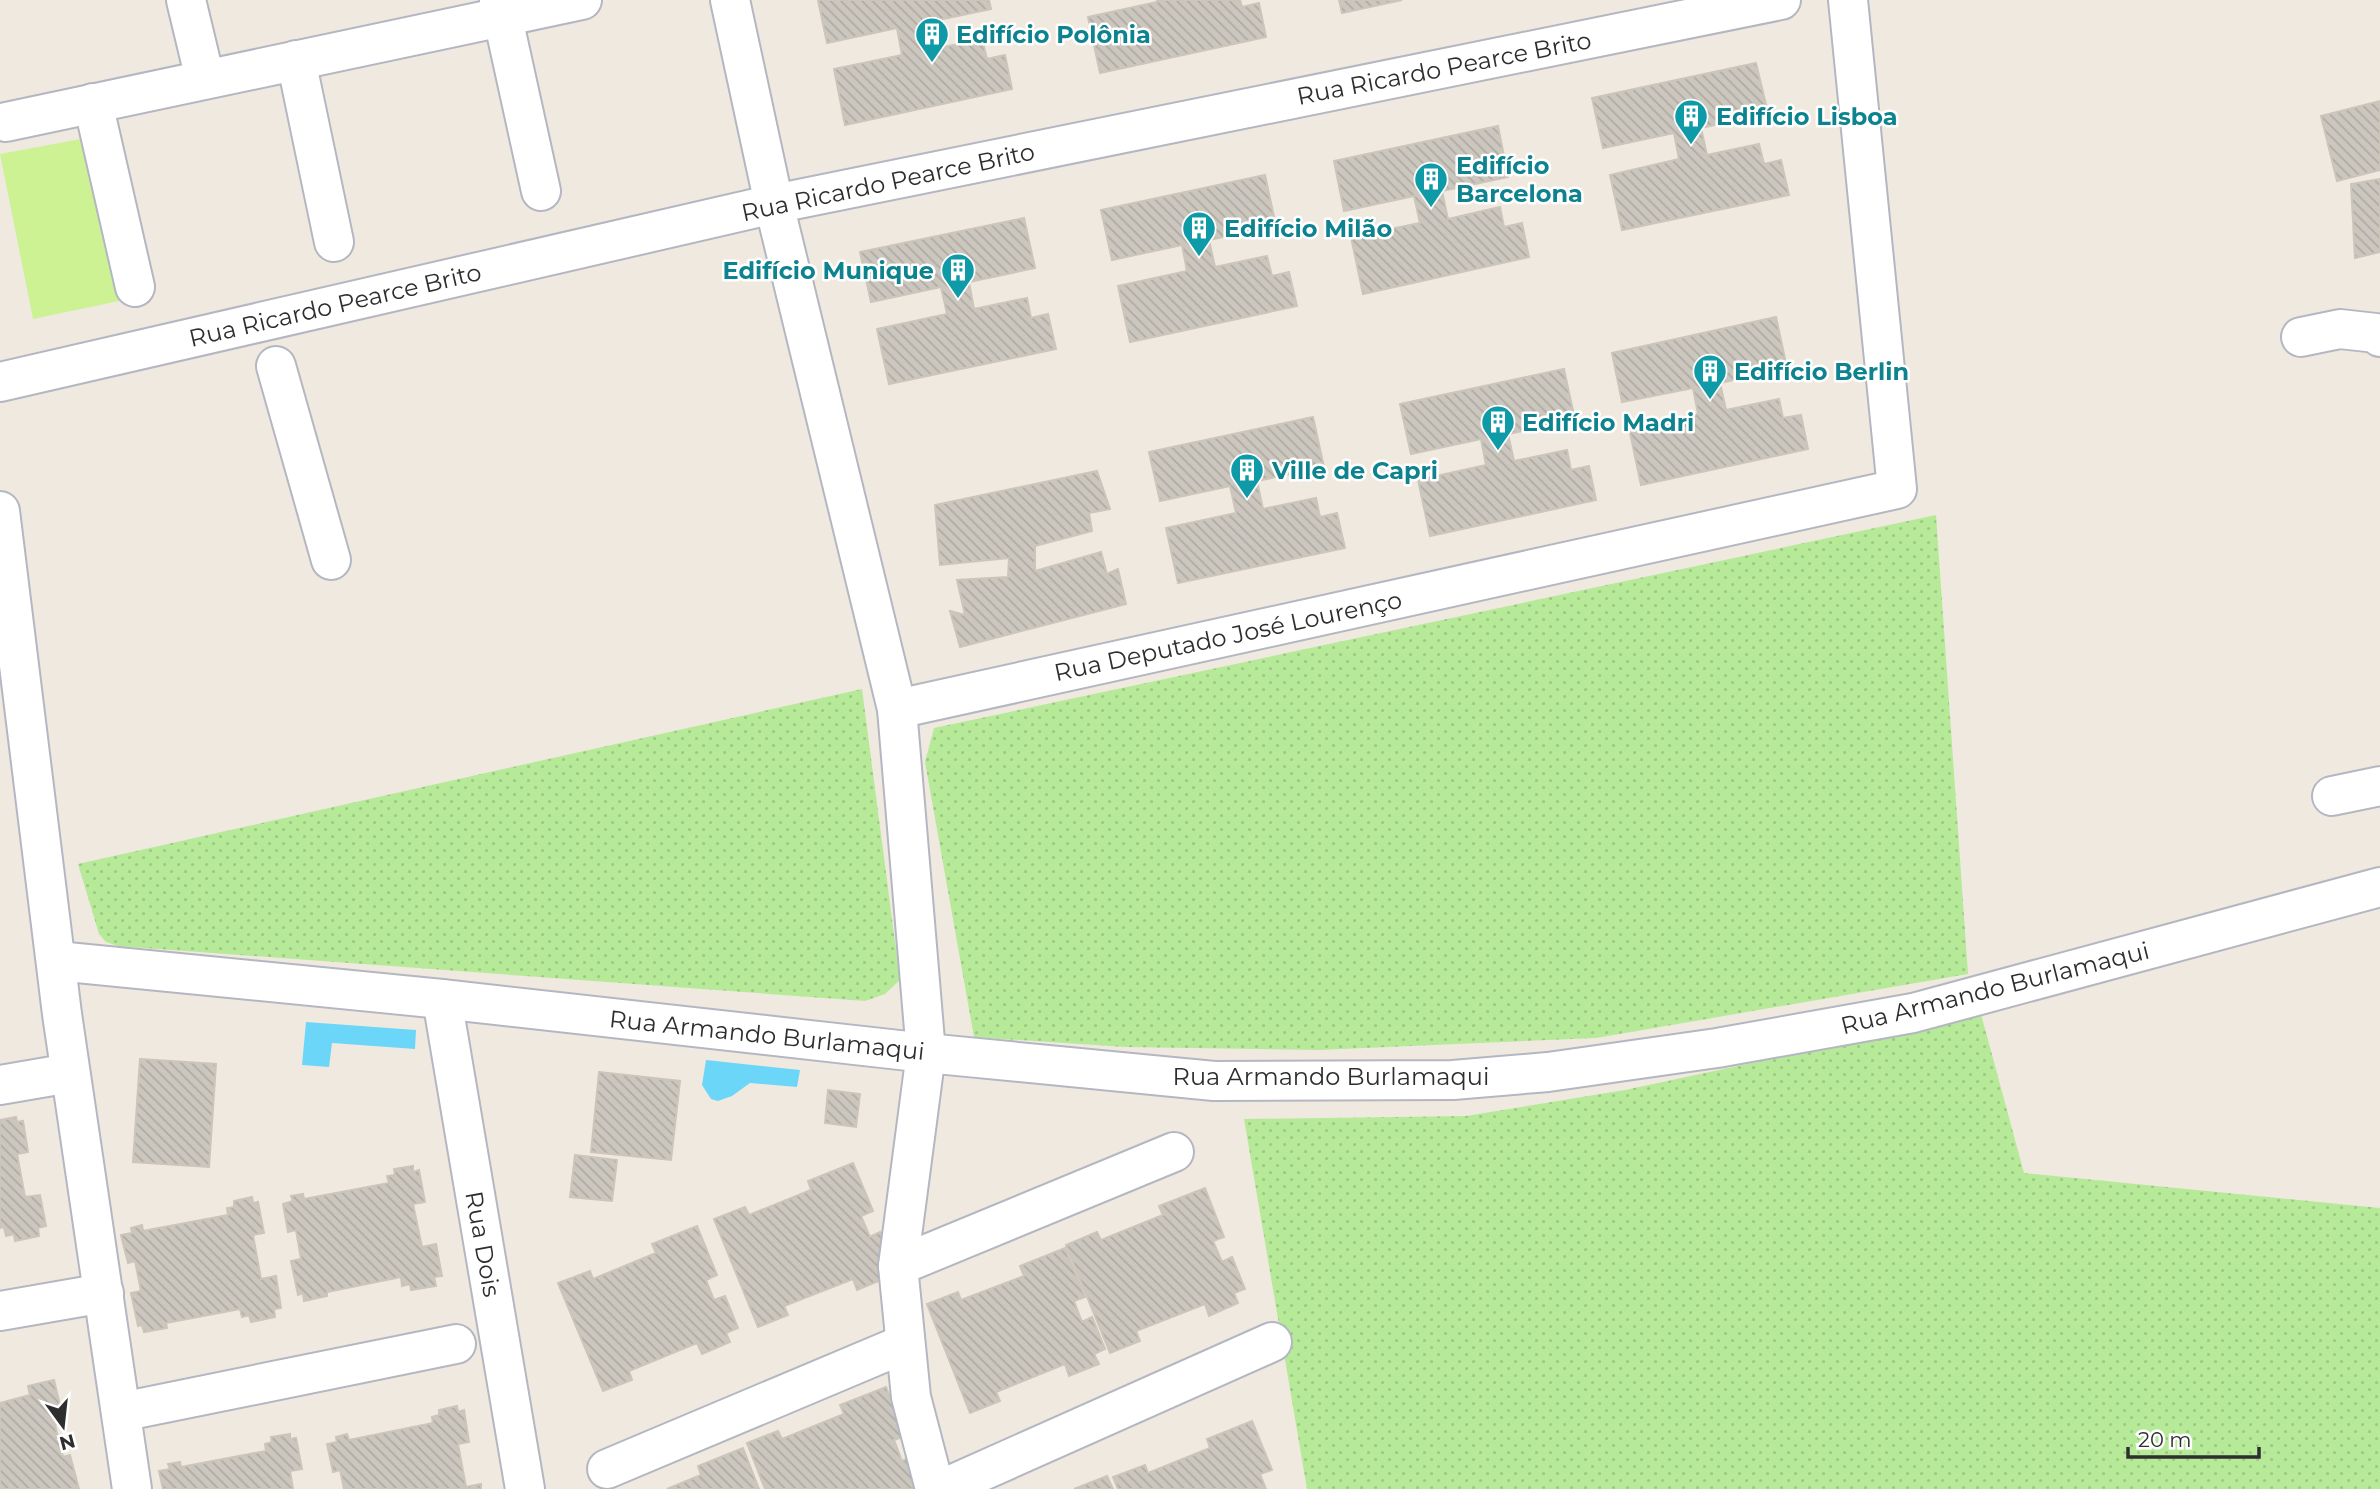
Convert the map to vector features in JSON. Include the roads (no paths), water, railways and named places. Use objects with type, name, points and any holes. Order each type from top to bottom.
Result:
[{"type":"street","points":[[186,0],[205,79]]},
{"type":"street","points":[[6,122],[296,60],[501,8],[582,0]]},
{"type":"street","points":[[730,0],[774,204],[897,709],[926,1053],[898,1266],[911,1397],[935,1489]]},
{"type":"street","name":"Rua Ricardo Pearce Brito","points":[[0,382],[774,204],[1780,0]]},
{"type":"street","name":"Rua Deputado José Lourenço","points":[[897,709],[1897,489],[1848,0]]},
{"type":"street","points":[[501,8],[541,191]]},
{"type":"street","points":[[296,60],[334,242]]},
{"type":"street","points":[[93,103],[135,287]]},
{"type":"street","points":[[2301,337],[2340,329],[2376,333],[2380,337]]},
{"type":"street","points":[[276,366],[331,560]]},
{"type":"street","points":[[0,511],[70,1073],[132,1489]]},
{"type":"street","points":[[2332,796],[2380,786]]},
{"type":"street","name":"Rua Armando Burlamaqui","points":[[57,961],[1214,1081],[1454,1080],[1548,1072],[1717,1048],[1913,1013],[2380,887]]},
{"type":"street","name":"Rua Dois","points":[[442,999],[524,1489]]},
{"type":"street","points":[[0,1085],[70,1073]]},
{"type":"street","points":[[898,1266],[1174,1152]]},
{"type":"street","points":[[0,1311],[104,1293]]},
{"type":"street","points":[[942,1489],[1272,1342]]},
{"type":"street","points":[[121,1412],[456,1344]]},
{"type":"street","points":[[607,1469],[904,1344]]},
{"type":"water","points":[[306,1022],[416,1030],[415,1049],[332,1043],[329,1067],[302,1065]]},
{"type":"water","points":[[706,1060],[800,1070],[797,1087],[750,1083],[732,1096],[718,1101],[711,1099],[702,1085]]},
{"type":"place","name":"Edifício Polônia","points":[[932,64]]},
{"type":"place","name":"Edifício Lisboa","points":[[1691,146]]},
{"type":"place","name":"Edifício Barcelona","points":[[1431,209]]},
{"type":"place","name":"Edifício Milão","points":[[1199,258]]},
{"type":"place","name":"Edifício Munique","points":[[958,300]]},
{"type":"place","name":"Edifício Berlin","points":[[1710,401]]},
{"type":"place","name":"Edifício Madri","points":[[1498,452]]},
{"type":"place","name":"Ville de Capri","points":[[1247,500]]}]
